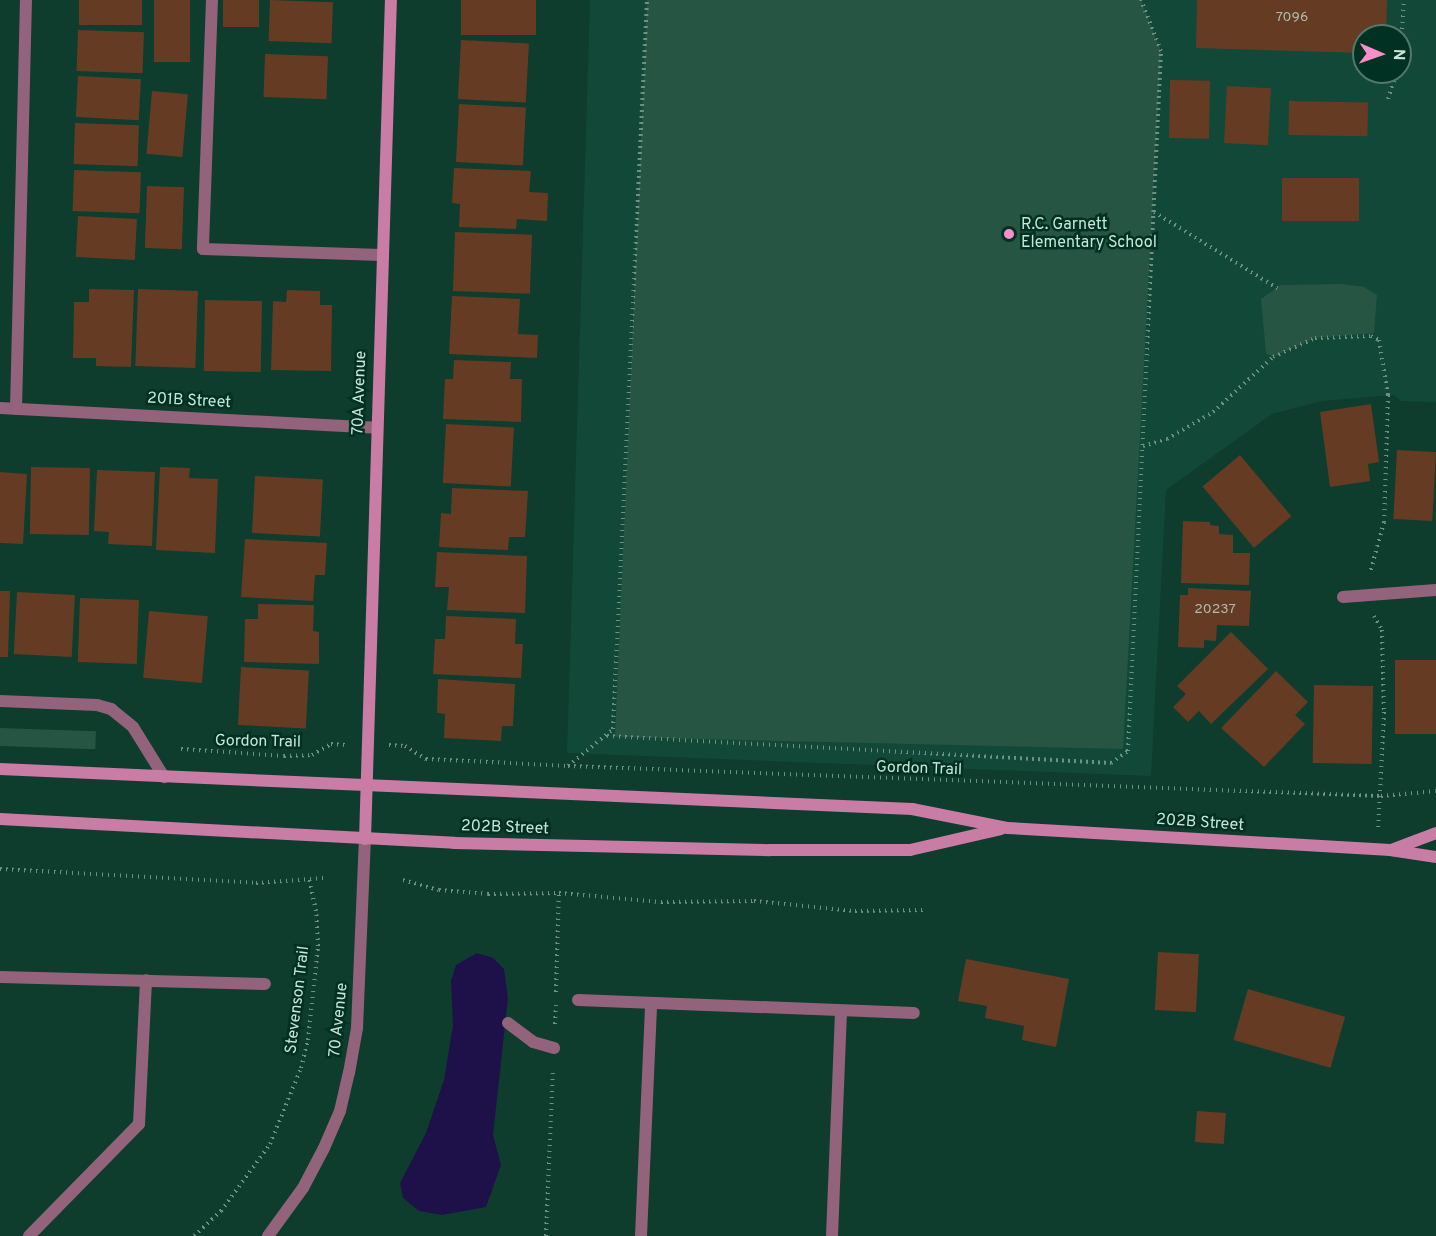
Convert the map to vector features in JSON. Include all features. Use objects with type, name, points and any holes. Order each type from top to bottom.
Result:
[{"type":"main road","name":"70A Avenue","points":[[366,787],[381,255],[392,0]]},
{"type":"main road","name":"202B Street","points":[[0,769],[541,795],[912,809],[1008,828],[1390,850],[1436,857]]},
{"type":"main road","name":"70 Avenue","points":[[365,839],[366,787]]},
{"type":"main road","name":"202B Street","points":[[0,819],[365,839],[608,848],[910,850],[1008,828]]},
{"type":"main road","name":"202B Street","points":[[1390,850],[1436,833]]},
{"type":"street","points":[[16,409],[26,0]]},
{"type":"street","points":[[212,0],[203,249],[381,255]]},
{"type":"street","name":"201B Street","points":[[0,408],[376,428]]},
{"type":"street","points":[[1343,597],[1436,590]]},
{"type":"street","points":[[0,701],[97,705],[111,709],[133,727],[164,777]]},
{"type":"street","name":"70 Avenue","points":[[268,1236],[303,1188],[324,1149],[347,1083],[357,1028],[365,839]]},
{"type":"street","points":[[0,976],[265,984]]},
{"type":"street","points":[[29,1236],[139,1124],[146,980]]},
{"type":"street","points":[[578,1000],[914,1013]]},
{"type":"street","points":[[641,1236],[651,1004]]},
{"type":"street","points":[[832,1236],[842,1011]]},
{"type":"street","points":[[508,1023],[533,1042],[554,1048]]},
{"type":"path","points":[[541,795],[568,766],[613,729],[647,0]]},
{"type":"path","points":[[607,736],[1111,763],[1119,760],[1128,751],[1161,51],[1141,0]]},
{"type":"path","points":[[1403,24],[1404,0]]},
{"type":"path","points":[[1388,99],[1393,84]]},
{"type":"path","points":[[1154,212],[1277,288]]},
{"type":"path","points":[[1143,446],[1167,439],[1213,412],[1273,357],[1315,338],[1371,336],[1379,340],[1388,394],[1384,522],[1364,596],[1382,630],[1381,796],[1376,850]]},
{"type":"path","name":"Gordon Trail","points":[[181,749],[293,756],[312,755],[332,744]]},
{"type":"path","name":"Gordon Trail","points":[[405,746],[426,759],[568,766],[1381,796],[1436,791]]},
{"type":"path","points":[[0,869],[256,884],[324,878]]},
{"type":"path","name":"Stevenson Trail","points":[[194,1236],[221,1211],[270,1144],[301,1068],[308,1040],[318,946],[316,911],[309,878]]},
{"type":"path","points":[[403,880],[439,890],[488,894],[559,893],[661,902],[754,901],[855,911],[923,910]]},
{"type":"shaded area","name":"R.C. Garnett Elementary School","points":[[590,0],[1436,0],[1436,402],[1401,401],[1394,395],[1322,401],[1272,414],[1166,490],[1151,776],[567,753]]},
{"type":"shaded area","name":"R.C. Garnett Elementary School","points":[[647,0],[1141,0],[1161,51],[1123,749],[615,737]]},
{"type":"shaded area","points":[[1342,284],[1364,287],[1377,295],[1374,333],[1315,338],[1273,357],[1266,353],[1261,299],[1281,285]]},
{"type":"shaded area","points":[[0,728],[96,731],[95,749],[0,746]]},
{"type":"shaded area","points":[[477,953],[493,958],[504,969],[508,998],[493,1135],[501,1165],[486,1207],[442,1215],[419,1211],[403,1198],[400,1183],[426,1133],[444,1080],[453,1025],[451,981],[456,965]]},
{"type":"building","points":[[79,0],[142,0],[142,25],[79,25]]},
{"type":"building","points":[[154,0],[190,0],[190,62],[154,62]]},
{"type":"building","points":[[223,0],[259,0],[259,27],[223,27]]},
{"type":"building","points":[[270,0],[333,2],[332,43],[269,41]]},
{"type":"building","points":[[461,0],[536,0],[536,35],[461,35]]},
{"type":"building","points":[[1197,0],[1387,0],[1386,24],[1352,24],[1352,53],[1196,48]]},
{"type":"building","points":[[78,30],[144,32],[143,73],[77,71]]},
{"type":"building","points":[[461,40],[529,44],[526,102],[458,99]]},
{"type":"building","points":[[265,54],[328,56],[326,99],[263,97]]},
{"type":"building","points":[[78,76],[141,79],[139,120],[76,117]]},
{"type":"building","points":[[1170,80],[1210,81],[1209,139],[1169,138]]},
{"type":"building","points":[[1227,86],[1271,88],[1268,145],[1224,143]]},
{"type":"building","points":[[152,91],[188,94],[182,157],[147,154]]},
{"type":"building","points":[[1289,101],[1368,102],[1367,136],[1288,135]]},
{"type":"building","points":[[459,104],[526,108],[523,165],[456,162]]},
{"type":"building","points":[[75,123],[139,125],[138,166],[74,164]]},
{"type":"building","points":[[454,168],[531,171],[529,192],[548,193],[547,221],[517,219],[516,229],[459,227],[460,204],[452,203]]},
{"type":"building","points":[[74,170],[141,172],[140,213],[73,211]]},
{"type":"building","points":[[1282,178],[1359,178],[1359,221],[1282,221]]},
{"type":"building","points":[[147,186],[184,187],[182,249],[145,248]]},
{"type":"building","points":[[78,216],[137,219],[135,260],[76,257]]},
{"type":"building","points":[[455,232],[532,235],[530,294],[453,291]]},
{"type":"building","points":[[89,289],[134,290],[131,367],[96,366],[96,358],[73,358],[74,302],[89,302]]},
{"type":"building","points":[[138,289],[198,291],[195,368],[135,366]]},
{"type":"building","points":[[287,290],[320,291],[320,305],[332,305],[331,371],[271,370],[273,301],[286,302]]},
{"type":"building","points":[[452,296],[520,299],[518,334],[538,335],[537,358],[449,354]]},
{"type":"building","points":[[205,300],[262,301],[261,372],[204,371]]},
{"type":"building","points":[[454,360],[511,362],[510,379],[522,379],[521,422],[443,419],[445,379],[453,379]]},
{"type":"building","points":[[1371,404],[1379,462],[1368,464],[1370,481],[1330,487],[1320,412]]},
{"type":"building","points":[[446,424],[514,428],[511,486],[443,483]]},
{"type":"building","points":[[1397,450],[1436,452],[1432,521],[1393,519]]},
{"type":"building","points":[[1240,455],[1291,516],[1254,548],[1202,486]]},
{"type":"building","points":[[31,467],[90,468],[89,535],[30,534]]},
{"type":"building","points":[[160,467],[190,468],[189,478],[218,479],[215,553],[156,550]]},
{"type":"building","points":[[97,470],[155,472],[152,546],[108,544],[109,532],[94,531]]},
{"type":"building","points":[[0,472],[27,474],[23,544],[0,543]]},
{"type":"building","points":[[255,476],[323,480],[320,536],[252,533]]},
{"type":"building","points":[[452,488],[528,491],[525,537],[509,537],[508,550],[439,547],[441,513],[451,514]]},
{"type":"building","points":[[1183,521],[1210,522],[1210,525],[1219,526],[1219,534],[1233,535],[1233,553],[1250,553],[1249,585],[1181,583]]},
{"type":"building","points":[[245,539],[327,543],[325,575],[315,575],[313,601],[241,597]]},
{"type":"building","points":[[437,552],[527,556],[525,613],[447,610],[449,587],[435,587]]},
{"type":"building","points":[[1188,588],[1251,591],[1249,626],[1217,625],[1216,641],[1204,640],[1204,648],[1178,647],[1180,595],[1188,595]]},
{"type":"building","points":[[0,591],[10,591],[8,657],[0,657]]},
{"type":"building","points":[[17,592],[75,595],[72,657],[14,654]]},
{"type":"building","points":[[80,598],[139,600],[137,664],[78,662]]},
{"type":"building","points":[[258,604],[314,605],[313,631],[319,632],[319,664],[244,662],[245,619],[258,619]]},
{"type":"building","points":[[149,611],[208,616],[202,683],[143,678]]},
{"type":"building","points":[[446,616],[516,619],[515,644],[523,644],[521,678],[433,674],[435,639],[445,639]]},
{"type":"building","points":[[1231,632],[1268,669],[1211,724],[1199,711],[1188,722],[1173,707],[1186,694],[1177,686]]},
{"type":"building","points":[[1395,660],[1436,660],[1436,734],[1395,734]]},
{"type":"building","points":[[241,667],[309,671],[306,728],[238,725]]},
{"type":"building","points":[[1276,671],[1308,702],[1295,715],[1305,724],[1264,767],[1221,728]]},
{"type":"building","points":[[438,679],[515,684],[513,726],[502,726],[501,741],[444,738],[445,714],[437,713]]},
{"type":"building","points":[[1314,685],[1373,686],[1372,764],[1313,763]]},
{"type":"building","points":[[1158,952],[1199,954],[1196,1012],[1155,1010]]},
{"type":"building","points":[[966,959],[1069,979],[1056,1047],[1022,1040],[1024,1026],[985,1018],[987,1006],[958,1001]]},
{"type":"building","points":[[1248,989],[1345,1017],[1330,1068],[1233,1040]]},
{"type":"building","points":[[1197,1111],[1226,1113],[1224,1144],[1195,1142]]},
{"type":"place","name":"R.C. Garnett Elementary School","points":[[1009,234]]}]
